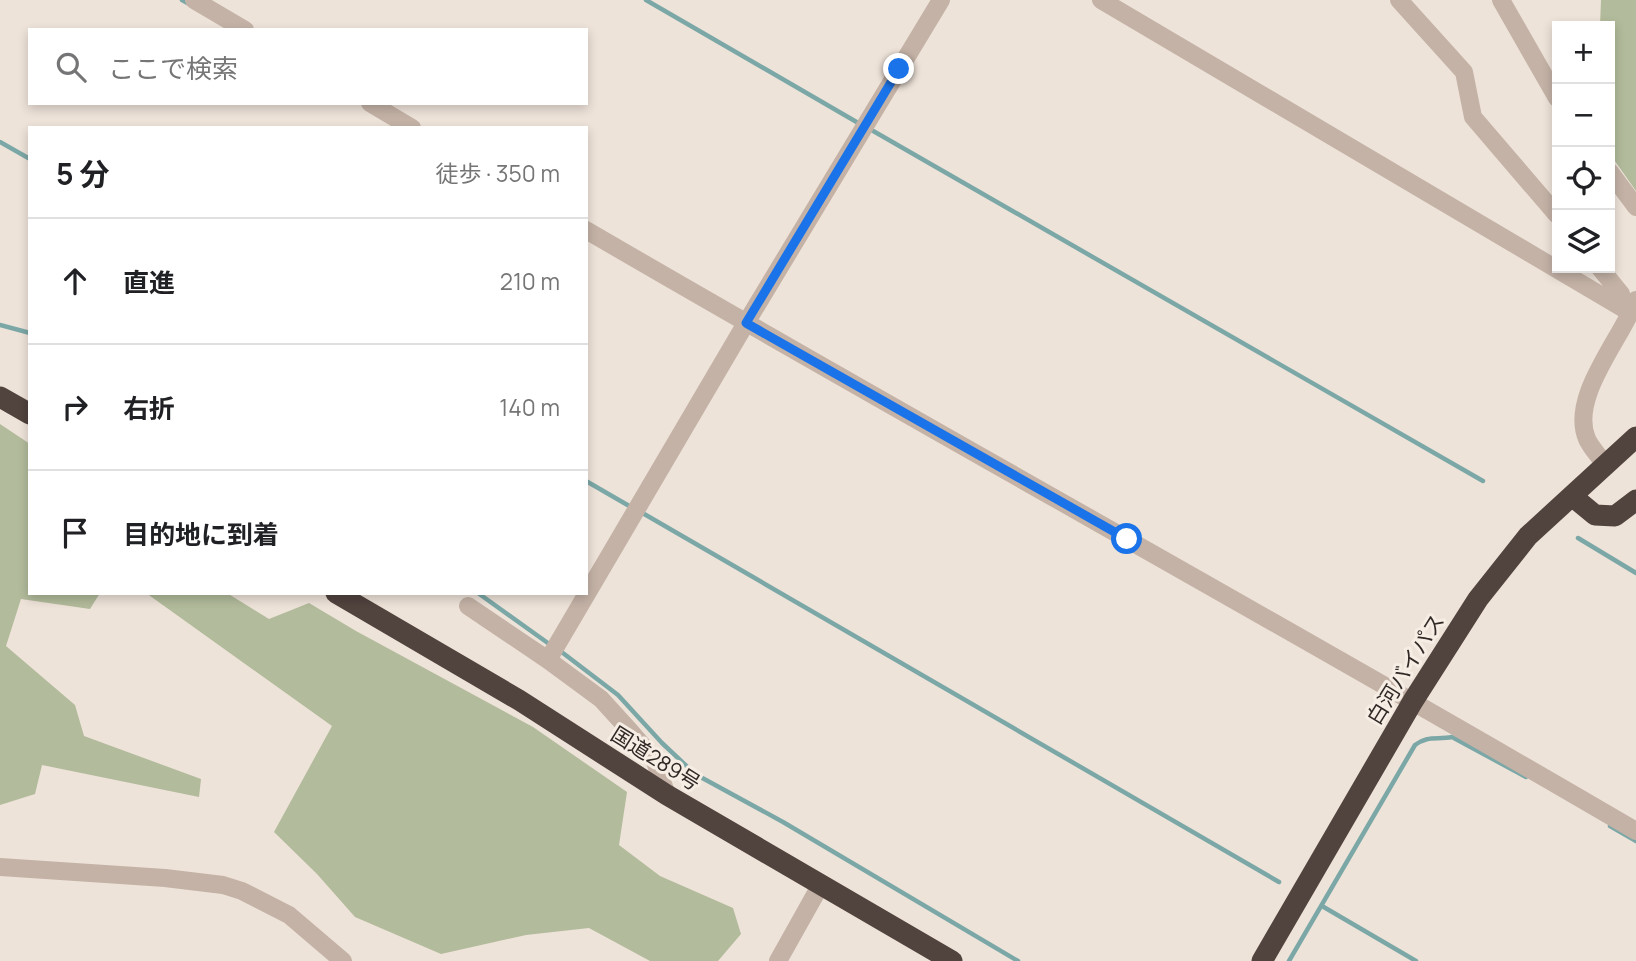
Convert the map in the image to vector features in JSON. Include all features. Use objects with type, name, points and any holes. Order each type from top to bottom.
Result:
[{"type":"highway","points":[[0,397],[28,413]]},
{"type":"highway","name":"白河バイパス","points":[[1262,961],[1413,701],[1478,599],[1528,536],[1636,437]]},
{"type":"highway","points":[[1572,496],[1595,514],[1615,516],[1636,500]]},
{"type":"highway","name":"国道289号","points":[[339,595],[519,700],[667,795],[952,961]]},
{"type":"street","points":[[194,0],[242,28]]},
{"type":"street","points":[[588,592],[941,0]]},
{"type":"street","points":[[1101,0],[1631,307]]},
{"type":"street","points":[[1399,0],[1464,72],[1473,117],[1553,210]]},
{"type":"street","points":[[1501,0],[1552,89]]},
{"type":"street","points":[[373,105],[409,126]]},
{"type":"street","points":[[1615,179],[1636,207]]},
{"type":"street","points":[[588,231],[1636,831]]},
{"type":"street","points":[[1604,273],[1631,307]]},
{"type":"street","points":[[1606,466],[1587,439],[1583,423],[1584,405],[1631,307]]},
{"type":"street","points":[[548,660],[586,595]]},
{"type":"street","points":[[468,606],[601,699],[654,760],[667,795]]},
{"type":"street","points":[[0,867],[165,878],[223,885],[242,891],[289,915],[342,961]]},
{"type":"street","points":[[778,961],[820,886]]},
{"type":"green space","points":[[1601,0],[1636,0],[1636,191],[1615,161],[1615,21],[1600,21]]},
{"type":"green space","points":[[0,424],[28,443],[28,595],[99,595],[90,609],[21,599],[6,646],[75,705],[84,736],[201,779],[199,797],[42,765],[35,794],[0,805]]},
{"type":"green space","points":[[149,595],[230,595],[269,619],[309,603],[533,727],[627,792],[619,845],[660,876],[733,908],[741,934],[718,961],[650,961],[589,928],[526,935],[441,954],[355,917],[317,874],[274,832],[332,726]]},
{"type":"waterway","points":[[182,0],[191,5]]},
{"type":"waterway","points":[[646,0],[860,124]]},
{"type":"waterway","points":[[868,128],[1483,481]]},
{"type":"waterway","points":[[0,142],[28,158]]},
{"type":"waterway","points":[[0,325],[28,332]]},
{"type":"waterway","points":[[588,482],[631,507]]},
{"type":"waterway","points":[[639,511],[1279,882]]},
{"type":"waterway","points":[[1578,538],[1636,573]]},
{"type":"waterway","points":[[481,595],[552,646]]},
{"type":"waterway","points":[[559,650],[618,695],[695,774],[783,822],[1018,961]]},
{"type":"waterway","points":[[1289,961],[1415,745],[1428,739],[1452,737],[1526,777]]},
{"type":"waterway","points":[[1610,826],[1636,841]]},
{"type":"waterway","points":[[1322,906],[1416,961]]},
{"type":"route","points":[[899,69],[746,323],[1127,539]]}]
